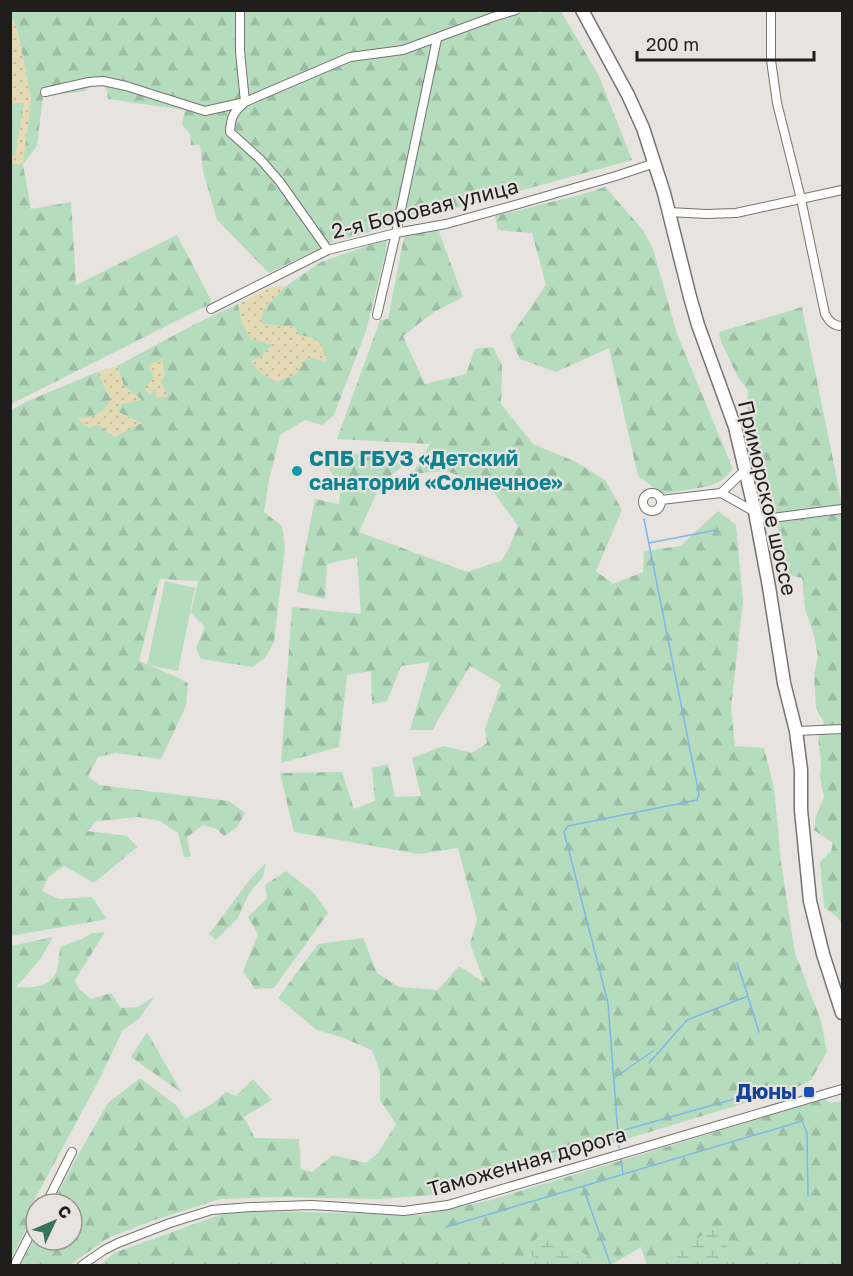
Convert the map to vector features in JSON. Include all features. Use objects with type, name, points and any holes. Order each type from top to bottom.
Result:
[{"type":"main road","name":"Приморское шоссе","points":[[582,10],[628,95],[643,128],[664,193],[698,325],[735,427],[756,516],[784,683],[796,731],[810,901],[823,954],[843,1013]]},
{"type":"street","points":[[240,10],[240,51],[245,102]]},
{"type":"street","points":[[45,92],[103,81],[206,111],[245,102],[350,57],[403,50],[516,10]]},
{"type":"street","points":[[771,10],[771,60],[777,103],[801,199],[825,314],[830,322],[843,326]]},
{"type":"street","points":[[377,315],[437,39]]},
{"type":"street","points":[[245,102],[231,118],[230,132],[261,160],[280,182],[328,250]]},
{"type":"street","name":"2-я Боровая улица","points":[[211,309],[328,250],[396,233],[446,224],[655,163]]},
{"type":"street","points":[[669,212],[736,213],[843,190]]},
{"type":"street","points":[[661,500],[721,493],[745,470]]},
{"type":"street","points":[[721,493],[756,516],[843,509]]},
{"type":"street","points":[[796,731],[843,729]]},
{"type":"street","name":"Таможенная дорога","points":[[81,1266],[118,1243],[204,1212],[251,1207],[312,1205],[404,1211],[448,1205],[843,1089]]},
{"type":"street","points":[[52,1192],[72,1152]]},
{"type":"street","points":[[14,1266],[24,1246]]},
{"type":"green space","points":[[536,10],[539,13],[561,11],[599,76],[632,160],[333,242],[269,273],[217,220],[203,171],[200,145],[191,145],[190,134],[182,125],[185,110],[108,99],[107,90],[102,84],[93,84],[85,91],[43,96],[37,146],[23,165],[31,209],[71,202],[76,285],[177,235],[211,300],[210,304],[11,404],[11,163],[22,165],[31,98],[17,29],[11,18],[11,11]]},
{"type":"green space","points":[[11,103],[24,103],[15,156],[11,156]]},
{"type":"green space","points":[[605,187],[643,230],[653,249],[677,334],[733,469],[722,480],[710,486],[662,494],[638,476],[609,348],[556,372],[520,359],[510,337],[546,285],[532,233],[498,230],[495,216]]},
{"type":"green space","points":[[438,229],[463,297],[434,312],[403,336],[425,384],[466,374],[475,349],[493,347],[502,365],[501,404],[533,444],[576,462],[605,480],[622,510],[596,571],[613,584],[643,572],[644,551],[680,546],[718,511],[736,525],[743,601],[731,707],[735,746],[764,748],[774,788],[781,862],[795,953],[821,1021],[827,1052],[811,1080],[798,1087],[445,1194],[379,1199],[278,1197],[220,1199],[108,1238],[70,1265],[20,1266],[27,1252],[84,1252],[84,1192],[58,1192],[108,1103],[140,1078],[176,1105],[185,1119],[212,1104],[226,1092],[236,1096],[253,1079],[272,1100],[244,1117],[255,1138],[299,1139],[301,1169],[312,1172],[333,1155],[366,1163],[378,1153],[396,1124],[380,1100],[380,1072],[372,1050],[317,1030],[278,998],[318,944],[363,938],[377,973],[399,987],[438,990],[459,966],[485,983],[470,944],[477,920],[458,848],[419,854],[294,832],[280,773],[342,772],[354,809],[375,801],[372,768],[388,764],[395,797],[421,796],[412,758],[443,746],[472,753],[487,743],[485,729],[501,684],[470,666],[432,730],[410,730],[430,662],[401,666],[387,701],[372,704],[371,671],[347,675],[339,747],[281,763],[292,607],[361,614],[357,557],[327,564],[325,599],[297,592],[315,499],[339,504],[341,485],[327,467],[331,453],[416,456],[381,483],[359,532],[467,572],[501,561],[518,526],[490,487],[446,471],[412,474],[430,444],[337,439],[380,320],[388,319],[404,237]]},
{"type":"green space","points":[[387,239],[366,331],[334,415],[322,425],[305,420],[280,435],[264,512],[282,526],[285,547],[274,642],[265,658],[253,667],[201,659],[196,648],[205,627],[191,613],[198,581],[160,579],[139,661],[188,683],[186,706],[161,759],[116,753],[98,757],[88,776],[99,785],[229,801],[245,813],[237,827],[224,836],[217,829],[203,825],[187,837],[191,857],[184,857],[178,833],[160,821],[139,817],[97,821],[87,831],[127,836],[137,847],[94,883],[64,866],[48,877],[42,891],[59,899],[92,897],[107,919],[11,936],[11,410],[97,372],[111,400],[98,414],[78,419],[98,424],[114,437],[141,423],[118,412],[121,404],[141,400],[124,386],[117,366],[193,325],[238,304],[243,325],[274,344],[252,361],[296,374],[307,357],[295,327],[261,324],[263,310],[286,286],[321,262]]},
{"type":"green space","points":[[802,307],[842,504],[842,923],[824,907],[820,862],[831,851],[833,843],[814,830],[816,816],[824,797],[820,778],[818,738],[824,723],[816,707],[814,674],[818,657],[815,639],[805,608],[802,578],[786,575],[781,562],[778,524],[747,407],[748,391],[738,377],[721,342],[719,332]]},
{"type":"green space","points":[[165,581],[195,588],[178,671],[147,665]]},
{"type":"green space","points":[[266,863],[263,877],[250,892],[237,919],[216,940],[209,934],[251,878]]},
{"type":"green space","points":[[286,871],[313,892],[328,913],[274,988],[255,989],[243,971],[258,934],[248,917],[267,898],[265,885]]},
{"type":"green space","points":[[105,932],[75,980],[78,988],[91,999],[111,993],[121,1008],[138,1007],[155,996],[139,1019],[123,1030],[98,1082],[39,1192],[24,1192],[24,1233],[11,1259],[11,946],[53,937],[41,958],[16,987],[34,987],[45,984],[54,977],[58,968],[60,947],[92,933]]},
{"type":"green space","points":[[147,1032],[182,1093],[131,1057]]},
{"type":"green space","points":[[824,1099],[831,1103],[842,1101],[842,1265],[728,1265],[726,1236],[680,1250],[672,1265],[647,1265],[641,1247],[608,1265],[538,1237],[525,1252],[549,1265],[99,1266],[114,1253],[225,1213],[249,1211],[421,1215],[491,1200]]},
{"type":"green space","points":[[713,1228],[726,1235],[728,1265],[672,1265],[680,1250]]},
{"type":"green space","points":[[538,1237],[608,1265],[549,1265],[524,1252]]},
{"type":"sand","points":[[10,18],[17,29],[31,98],[23,165],[11,163]]},
{"type":"sand","points":[[286,286],[263,310],[261,324],[295,327],[299,335],[319,342],[327,362],[307,357],[296,374],[277,382],[260,373],[251,361],[261,356],[273,345],[251,339],[243,325],[238,304],[270,287]]},
{"type":"sand","points":[[162,359],[165,374],[161,381],[168,397],[156,397],[155,389],[149,394],[145,388],[154,377],[148,366]]},
{"type":"sand","points":[[117,366],[124,386],[142,400],[121,404],[118,412],[142,423],[114,437],[99,424],[89,428],[77,419],[97,415],[108,405],[111,399],[97,372]]},
{"type":"waterway","points":[[619,1148],[608,1003],[564,832],[568,826],[697,800],[699,794],[644,519]]},
{"type":"waterway","points":[[649,543],[716,530]]},
{"type":"waterway","points":[[649,1063],[687,1020],[748,996],[737,963]]},
{"type":"waterway","points":[[748,997],[759,1032]]},
{"type":"waterway","points":[[614,1078],[653,1051]]},
{"type":"waterway","points":[[446,1185],[617,1132],[767,1090]]},
{"type":"waterway","points":[[446,1227],[802,1121],[807,1133],[808,1196]]},
{"type":"waterway","points":[[621,1158],[623,1174]]},
{"type":"waterway","points":[[583,1187],[611,1266]]},
{"type":"place","name":"СПБ ГБУЗ «Детский санаторий «Солнечное»","points":[[297,471]]},
{"type":"place","name":"Дюны","points":[[809,1092]]}]
